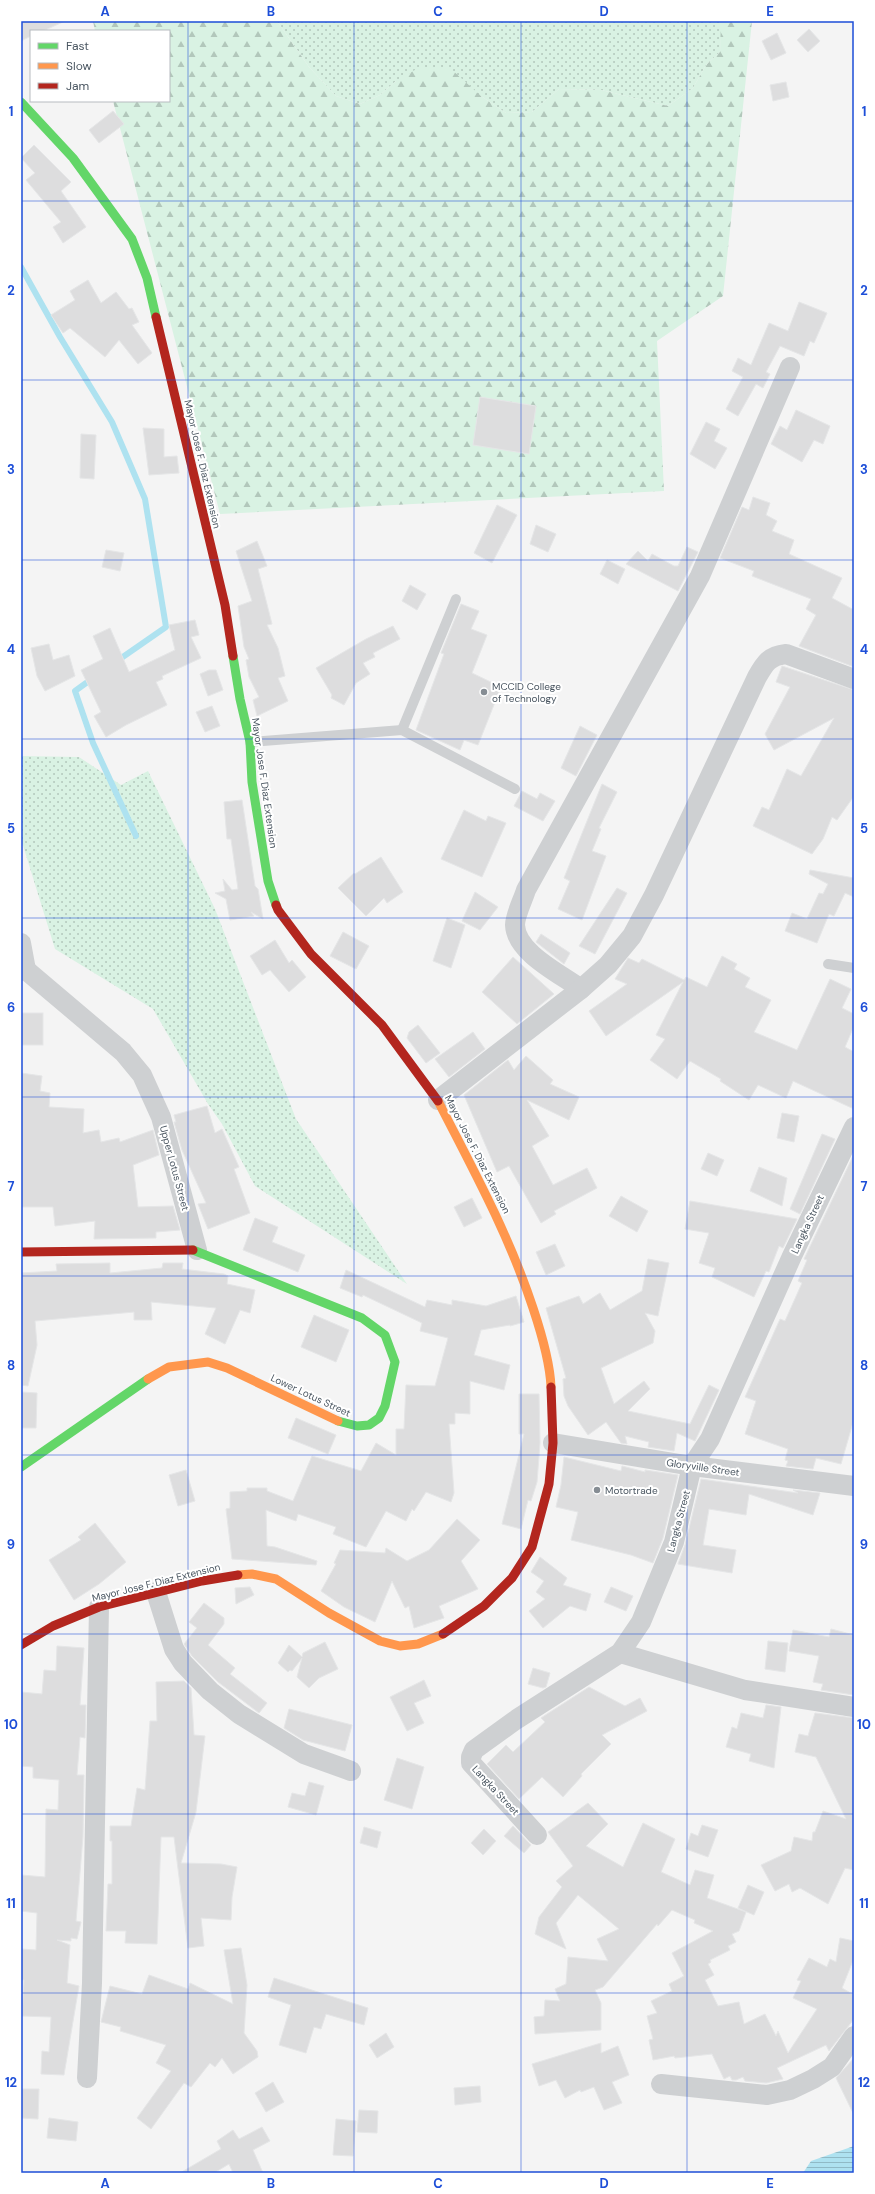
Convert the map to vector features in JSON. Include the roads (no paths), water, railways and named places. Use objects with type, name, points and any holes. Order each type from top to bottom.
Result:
[{"type":"street","name":"Mayor Jose F. Diaz Extension","points":[[21,102],[73,158],[132,239],[147,278],[225,605],[240,699],[250,742],[252,782],[268,881],[278,910],[311,954],[382,1025],[438,1100],[499,1221],[522,1274],[540,1329],[551,1382],[553,1443],[549,1484],[541,1519],[532,1547],[512,1578],[468,1618],[451,1630],[418,1644],[400,1646],[380,1641],[335,1616],[276,1579],[252,1574],[228,1576],[156,1592],[99,1607],[53,1626],[21,1645]]},
{"type":"street","points":[[581,989],[525,950],[518,938],[515,924],[526,890],[700,576],[790,368]]},
{"type":"street","points":[[438,1100],[581,989],[608,965],[632,936],[654,896],[764,665],[774,655],[786,654],[854,679]]},
{"type":"street","points":[[21,943],[23,970]]},
{"type":"street","name":"Upper Lotus Street","points":[[23,970],[123,1052],[142,1075],[161,1117],[197,1250]]},
{"type":"street","name":"Langka Street","points":[[538,1835],[471,1763],[471,1757],[474,1750],[517,1719],[620,1653],[641,1622],[674,1542],[692,1466],[710,1439],[792,1256],[854,1127]]},
{"type":"street","points":[[21,1252],[197,1250]]},
{"type":"street","name":"Lower Lotus Street","points":[[21,1467],[139,1384],[169,1367],[208,1362],[227,1368],[342,1423],[357,1426],[369,1425],[379,1418],[385,1406],[396,1362],[385,1335],[362,1318],[197,1250]]},
{"type":"street","name":"Gloryville Street","points":[[553,1443],[692,1466],[854,1486]]},
{"type":"street","points":[[156,1592],[174,1649],[183,1663],[210,1691],[238,1714],[304,1754],[351,1771]]},
{"type":"street","points":[[87,2078],[92,1975],[99,1607]]},
{"type":"street","points":[[620,1653],[745,1690],[854,1707]]},
{"type":"street","points":[[661,2084],[767,2095],[790,2090],[813,2079],[832,2067],[854,2036]]},
{"type":"lane","points":[[402,730],[456,600]]},
{"type":"lane","points":[[250,742],[402,730],[515,789]]},
{"type":"lane","points":[[828,964],[854,968]]},
{"type":"water","points":[[854,2146],[854,2173],[803,2173],[811,2161]]},
{"type":"waterway","points":[[21,267],[60,337],[112,422],[145,499],[166,627],[117,661]]},
{"type":"waterway","points":[[93,678],[75,691],[93,743],[136,836]]},
{"type":"place","name":"MCCID College of Technology","points":[[484,692]]},
{"type":"place","name":"Motortrade","points":[[597,1490]]}]
